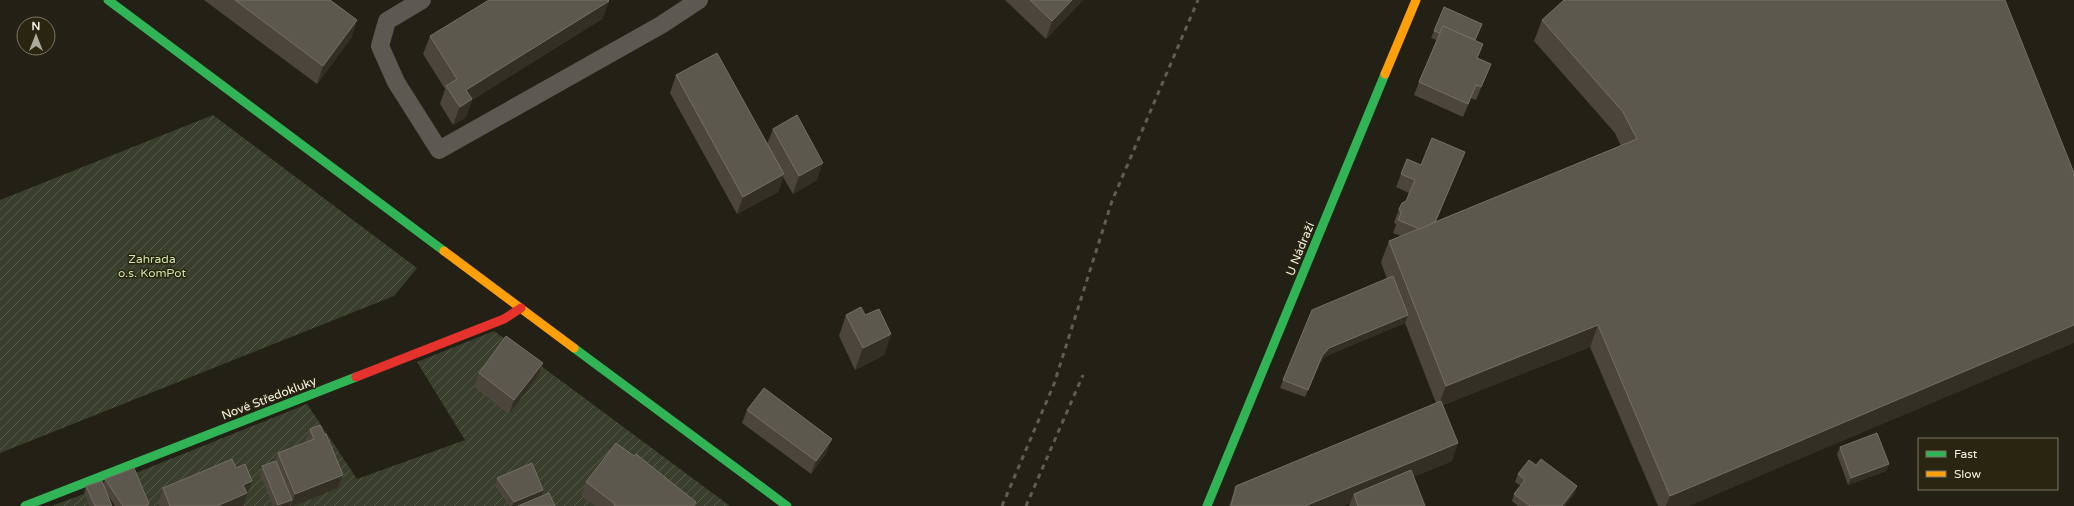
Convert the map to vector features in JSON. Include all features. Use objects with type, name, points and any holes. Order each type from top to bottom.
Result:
[{"type":"street","points":[[108,0],[787,506]]},
{"type":"street","name":"U Nádraží","points":[[1207,506],[1416,0]]},
{"type":"street","name":"Nové Středokluky","points":[[25,506],[504,319],[521,308]]},
{"type":"lane","points":[[422,0],[387,21],[380,46],[396,82],[439,150],[661,25],[699,0]]},
{"type":"green space","name":"Zahrada o.s. KomPot","points":[[213,115],[417,268],[394,296],[0,453],[0,200]]},
{"type":"green space","points":[[494,331],[730,506],[677,506],[582,495],[595,506],[519,506],[495,486],[509,506],[144,506],[131,475],[307,404],[357,479],[465,440],[417,362]]},
{"type":"green space","points":[[84,494],[89,506],[52,506]]},
{"type":"building","points":[[235,0],[330,0],[357,20],[323,66]]},
{"type":"building","points":[[489,0],[609,1],[466,90],[472,99],[460,107],[446,86],[457,79],[430,36]]},
{"type":"building","points":[[1030,0],[1072,0],[1052,21]]},
{"type":"building","points":[[1564,0],[2005,0],[2074,173],[2074,325],[1670,496],[1598,325],[1446,386],[1389,241],[1637,139],[1623,112],[1542,20]]},
{"type":"building","points":[[1444,7],[1482,24],[1475,40],[1443,26],[1440,33],[1434,31]]},
{"type":"building","points":[[1443,26],[1483,44],[1477,58],[1491,64],[1481,87],[1476,85],[1468,104],[1419,82]]},
{"type":"building","points":[[717,53],[784,174],[743,197],[676,75]]},
{"type":"building","points":[[797,115],[823,163],[799,176],[773,129]]},
{"type":"building","points":[[1432,138],[1465,152],[1435,222],[1420,229],[1398,220],[1401,213],[1399,209],[1402,203],[1406,201],[1415,180],[1401,174],[1407,159],[1421,165]]},
{"type":"building","points":[[1393,276],[1408,315],[1329,348],[1322,356],[1308,390],[1283,380],[1312,310]]},
{"type":"building","points":[[861,307],[865,315],[879,309],[891,334],[863,348],[846,315]]},
{"type":"building","points":[[506,336],[543,363],[514,400],[479,373]]},
{"type":"building","points":[[764,388],[832,439],[816,461],[747,410]]},
{"type":"building","points":[[1441,401],[1458,443],[1305,506],[1231,506],[1236,486]]},
{"type":"building","points":[[320,425],[324,434],[326,434],[343,475],[295,494],[278,453],[314,439],[310,429]]},
{"type":"building","points":[[1877,433],[1889,464],[1851,478],[1840,447]]},
{"type":"building","points":[[616,443],[634,456],[636,454],[696,502],[693,506],[614,506],[615,504],[586,482]]},
{"type":"building","points":[[232,459],[236,468],[245,464],[252,481],[243,485],[247,493],[217,506],[170,506],[163,488]]},
{"type":"building","points":[[1541,459],[1577,486],[1562,506],[1530,506],[1514,494],[1525,480],[1518,474],[1529,460],[1536,465]]},
{"type":"building","points":[[276,461],[292,500],[278,505],[262,466]]},
{"type":"building","points":[[532,463],[543,490],[514,502],[497,478]]},
{"type":"building","points":[[134,468],[149,504],[145,506],[123,506],[105,479]]},
{"type":"building","points":[[1411,470],[1425,506],[1358,506],[1354,494]]},
{"type":"building","points":[[102,481],[112,506],[95,506],[86,486]]},
{"type":"building","points":[[549,493],[555,506],[518,506]]},
{"type":"railway","points":[[1002,506],[1054,384],[1112,201],[1198,0]]},
{"type":"railway","points":[[1026,506],[1083,375]]},
{"type":"traffic: fast","points":[[108,0],[444,251]]},
{"type":"traffic: fast","points":[[1207,506],[1385,74]]},
{"type":"traffic: fast","points":[[574,348],[787,506]]},
{"type":"traffic: fast","points":[[25,506],[356,377]]},
{"type":"traffic: slow","points":[[1385,74],[1416,0]]},
{"type":"traffic: slow","points":[[444,251],[574,348]]},
{"type":"traffic: jam","points":[[356,377],[504,319],[521,308]]}]
